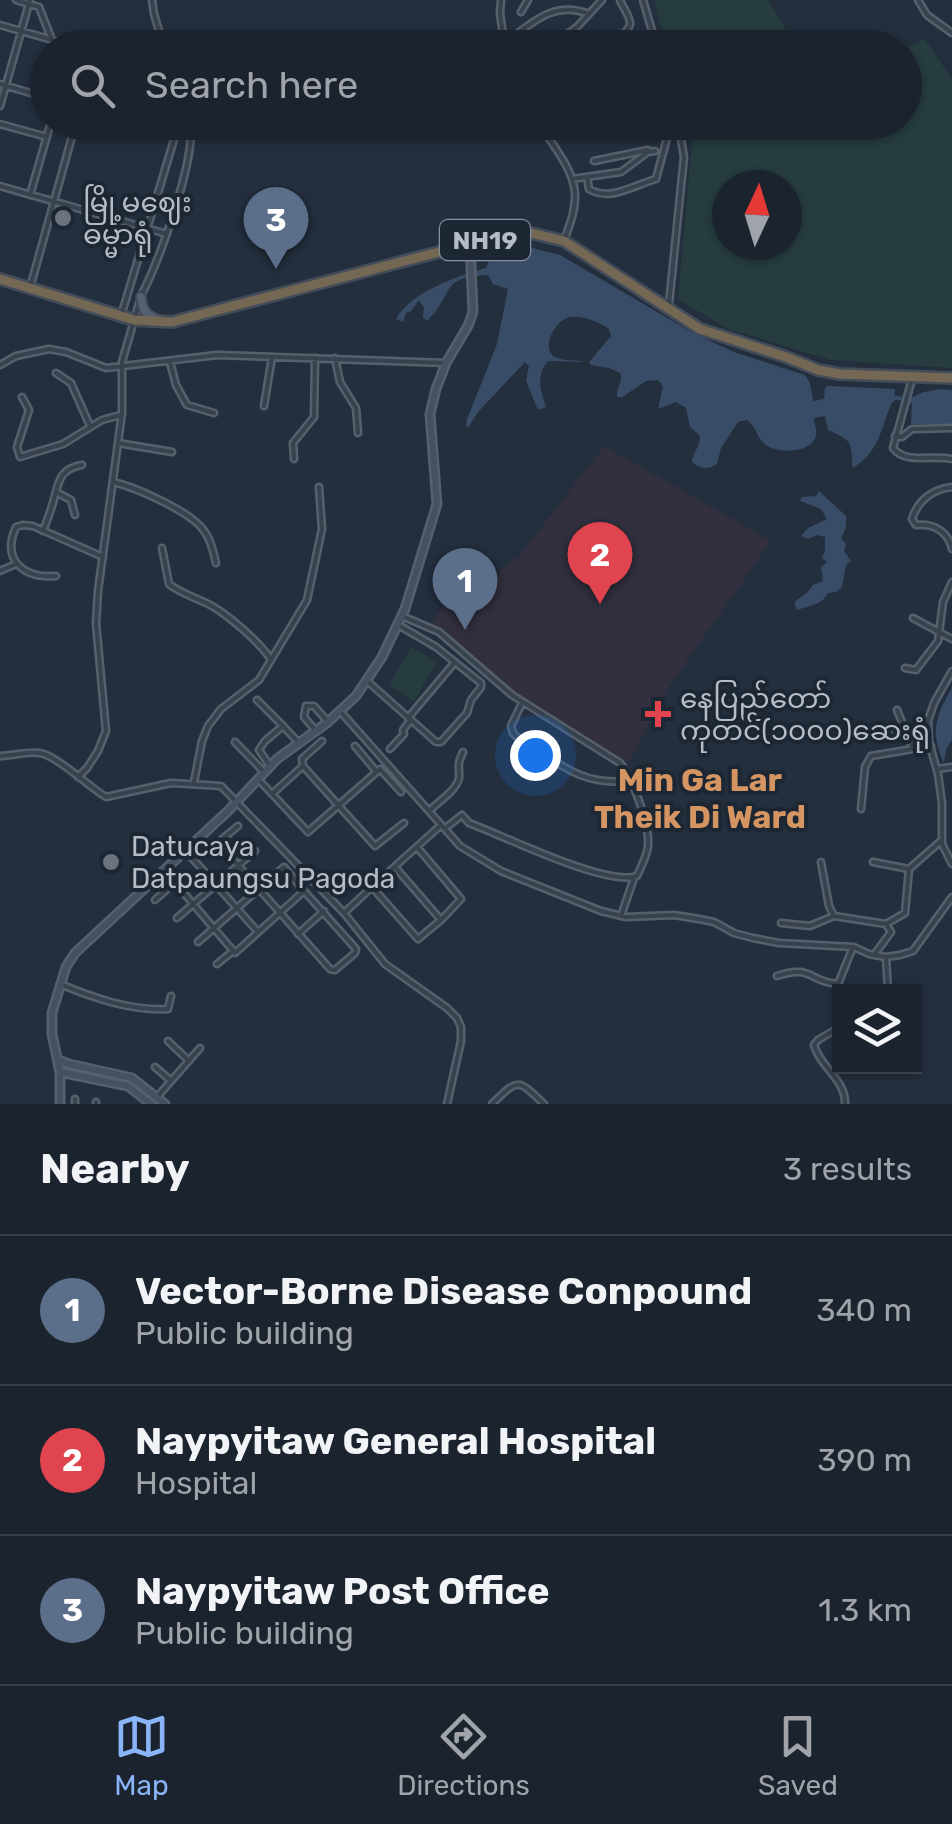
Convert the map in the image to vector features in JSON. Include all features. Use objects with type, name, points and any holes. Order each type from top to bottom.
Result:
[{"type":"highway","name":"NH19","points":[[0,279],[134,320],[168,322],[190,320],[521,232],[576,246],[615,276],[718,336],[828,373],[952,378]]},
{"type":"main road","points":[[60,1104],[60,1072],[51,1026],[66,967],[82,944],[267,769],[356,696],[398,626],[437,504],[430,414],[446,363],[473,312],[470,244]]},
{"type":"main road","points":[[141,297],[148,315],[168,322]]},
{"type":"main road","points":[[58,1060],[132,1078],[152,1099]]},
{"type":"main road","points":[[60,1072],[117,1082],[165,1104]]},
{"type":"street","points":[[16,0],[30,2],[40,10],[48,30]]},
{"type":"street","points":[[152,0],[159,30]]},
{"type":"street","points":[[501,0],[503,30]]},
{"type":"street","points":[[521,12],[528,0]]},
{"type":"street","points":[[575,30],[602,0]]},
{"type":"street","points":[[620,0],[630,19],[626,30]]},
{"type":"street","points":[[643,0],[652,30]]},
{"type":"street","points":[[918,0],[927,15],[952,33]]},
{"type":"street","points":[[0,106],[30,2]]},
{"type":"street","points":[[522,30],[538,16],[563,6],[589,14]]},
{"type":"street","points":[[0,25],[30,33]]},
{"type":"street","points":[[3,85],[30,93]]},
{"type":"street","points":[[0,124],[30,132]]},
{"type":"street","points":[[30,195],[45,140]]},
{"type":"street","points":[[30,288],[71,140]]},
{"type":"street","points":[[122,316],[174,140]]},
{"type":"street","points":[[78,777],[98,751],[106,731],[96,623],[122,415],[122,366],[141,297],[166,234],[191,140]]},
{"type":"street","points":[[549,140],[576,192],[564,241]]},
{"type":"street","points":[[587,178],[589,190],[598,195],[618,193],[658,177],[666,140]]},
{"type":"street","points":[[669,309],[684,157],[681,140]]},
{"type":"street","points":[[594,161],[650,150],[662,158]]},
{"type":"street","points":[[572,179],[621,172],[655,151]]},
{"type":"street","points":[[0,186],[166,234]]},
{"type":"street","points":[[0,366],[26,353],[57,350],[106,368],[217,355],[446,363]]},
{"type":"street","points":[[264,406],[272,356]]},
{"type":"street","points":[[294,458],[293,443],[314,418],[316,358]]},
{"type":"street","points":[[335,358],[340,382],[358,415],[358,432]]},
{"type":"street","points":[[169,360],[187,404],[214,413]]},
{"type":"street","points":[[56,373],[71,382],[90,427]]},
{"type":"street","points":[[913,376],[893,448],[902,457],[952,459]]},
{"type":"street","points":[[22,397],[29,410],[17,447],[20,457],[63,444],[102,420],[122,415]]},
{"type":"street","points":[[896,436],[902,437],[917,428],[952,428]]},
{"type":"street","points":[[118,443],[172,452]]},
{"type":"street","points":[[44,531],[57,479],[70,467],[82,464]]},
{"type":"street","points":[[113,482],[136,488],[198,524],[211,544],[216,563]]},
{"type":"street","points":[[194,782],[202,741],[216,715],[259,680],[301,613],[312,585],[322,530],[319,487]]},
{"type":"street","points":[[952,487],[923,499],[912,519],[916,525],[927,524],[944,532],[952,546]]},
{"type":"street","points":[[56,492],[71,500],[75,515]]},
{"type":"street","points":[[56,576],[26,574],[16,564],[12,535],[16,527],[22,524],[44,531],[103,557]]},
{"type":"street","points":[[162,548],[169,584],[216,608],[271,660]]},
{"type":"street","points":[[0,571],[16,564]]},
{"type":"street","points":[[904,668],[916,670],[938,641],[943,602],[952,582]]},
{"type":"street","points":[[402,616],[439,632],[524,702],[620,763],[630,780],[648,847],[621,916]]},
{"type":"street","points":[[914,618],[952,638]]},
{"type":"street","points":[[366,680],[436,742],[467,714],[481,683],[423,638],[398,626]]},
{"type":"street","points":[[390,748],[455,662]]},
{"type":"street","points":[[952,672],[928,721],[942,804],[942,844],[952,864]]},
{"type":"street","points":[[257,700],[299,743]]},
{"type":"street","points":[[524,702],[511,726],[517,737],[580,776],[600,782],[630,780]]},
{"type":"street","points":[[316,731],[304,717],[306,706],[314,706],[328,722]]},
{"type":"street","points":[[897,710],[912,749]]},
{"type":"street","points":[[340,711],[460,846],[502,870],[601,911],[621,916],[698,918],[753,938],[854,947],[886,957],[913,950],[952,897]]},
{"type":"street","points":[[872,736],[903,725]]},
{"type":"street","points":[[267,769],[259,750],[283,726]]},
{"type":"street","points":[[322,741],[302,758],[303,766],[376,846],[404,823]]},
{"type":"street","points":[[235,742],[267,769]]},
{"type":"street","points":[[355,746],[376,771]]},
{"type":"street","points":[[861,809],[871,756],[931,746]]},
{"type":"street","points":[[429,811],[454,787],[463,752]]},
{"type":"street","points":[[0,756],[38,753],[52,758],[106,797],[170,783],[220,786],[344,913],[385,964],[459,1022],[461,1048],[447,1104]]},
{"type":"street","points":[[272,794],[303,766]]},
{"type":"street","points":[[937,769],[952,768]]},
{"type":"street","points":[[258,780],[308,832],[380,769],[401,792]]},
{"type":"street","points":[[344,913],[417,846],[462,815],[484,830],[592,872],[634,878]]},
{"type":"street","points":[[238,826],[220,842],[221,846],[332,971],[356,948],[284,868]]},
{"type":"street","points":[[781,923],[810,926],[834,916],[886,924],[904,913],[909,869],[943,839]]},
{"type":"street","points":[[372,887],[418,939],[442,920],[461,899],[417,846]]},
{"type":"street","points":[[185,850],[258,932]]},
{"type":"street","points":[[178,918],[256,851]]},
{"type":"street","points":[[198,942],[291,860]]},
{"type":"street","points":[[821,862],[828,906],[834,916]]},
{"type":"street","points":[[874,862],[909,869]]},
{"type":"street","points":[[395,867],[442,920]]},
{"type":"street","points":[[155,900],[174,884],[235,953],[304,891]]},
{"type":"street","points":[[298,934],[324,911]]},
{"type":"street","points":[[874,955],[891,932],[886,924]]},
{"type":"street","points":[[777,976],[798,970],[838,984],[854,947]]},
{"type":"street","points":[[217,964],[233,950]]},
{"type":"street","points":[[886,957],[888,984]]},
{"type":"street","points":[[60,984],[105,1002],[158,1010],[168,1009],[172,996]]},
{"type":"street","points":[[832,1032],[814,1045],[843,1089],[845,1104]]},
{"type":"street","points":[[168,1041],[189,1061]]},
{"type":"street","points":[[152,1099],[200,1048]]},
{"type":"street","points":[[155,1067],[172,1082]]},
{"type":"street","points":[[492,1104],[517,1084],[526,1086],[544,1104]]},
{"type":"shaded area","points":[[604,446],[771,541],[668,688],[628,763],[524,699],[431,625],[447,599],[470,608],[505,566],[519,557]]},
{"type":"green space","points":[[654,0],[768,0],[787,30],[662,30]]},
{"type":"green space","points":[[924,38],[952,79],[952,368],[831,360],[728,329],[678,299],[691,140],[922,140]]},
{"type":"green space","points":[[411,647],[437,662],[414,701],[389,686]]},
{"type":"water","points":[[506,248],[532,248],[560,255],[693,333],[734,352],[805,375],[813,401],[824,399],[827,386],[895,389],[894,395],[910,398],[924,392],[952,390],[952,424],[911,424],[912,404],[895,400],[874,448],[853,468],[849,444],[828,430],[825,416],[814,418],[814,441],[787,451],[766,445],[747,420],[738,422],[721,448],[717,464],[701,467],[692,462],[700,436],[690,427],[686,408],[676,402],[658,409],[663,386],[658,380],[646,381],[621,398],[617,396],[620,373],[589,362],[611,336],[609,329],[575,317],[556,327],[550,351],[556,358],[584,362],[548,361],[540,378],[546,407],[538,410],[526,381],[529,366],[525,362],[468,428],[467,419],[497,344],[508,289],[493,284],[488,275],[472,276],[454,283],[427,321],[419,300],[403,322],[396,319],[423,293],[486,268],[492,254]]},
{"type":"water","points":[[819,491],[846,516],[841,538],[851,561],[846,565],[842,587],[828,593],[819,603],[797,610],[794,602],[823,581],[821,567],[827,562],[822,558],[825,537],[801,536],[827,519],[821,509],[800,501],[802,497],[816,496]]},
{"type":"water","points":[[952,688],[952,740],[944,763],[936,725]]},
{"type":"place","name":"မြို့မဈေး ဓမ္မာရုံ","points":[[63,218]]},
{"type":"place","name":"Naypyitaw Post Office","points":[[276,269]]},
{"type":"place","name":"Naypyitaw General Hospital","points":[[600,604]]},
{"type":"place","name":"Vector-Borne Disease Conpound","points":[[465,630]]},
{"type":"place","name":"နေပြည်တော် ကုတင်(၁၀၀၀)ဆေးရုံ","points":[[658,714]]},
{"type":"place","name":"Datucaya Datpaungsu Pagoda","points":[[111,862]]},
{"type":"district","name":"Min Ga Lar Theik Di Ward","points":[[700,798]]}]
